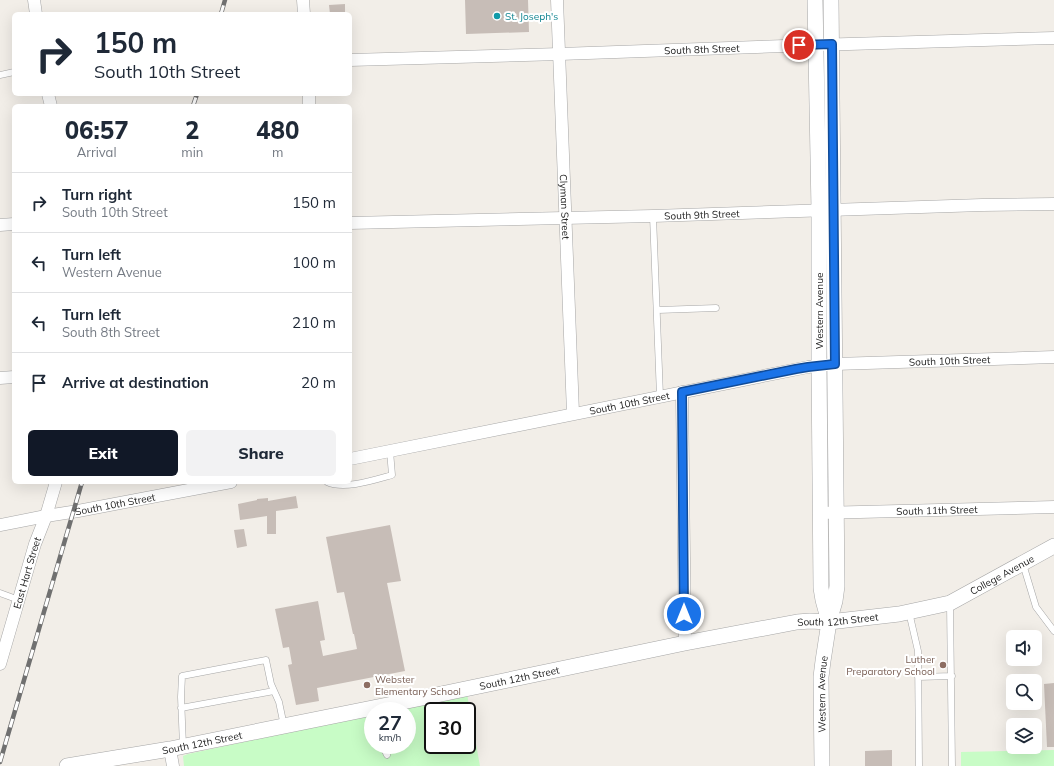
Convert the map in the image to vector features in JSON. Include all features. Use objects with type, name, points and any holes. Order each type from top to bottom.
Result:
[{"type":"street","points":[[34,0],[36,12]]},
{"type":"street","points":[[303,0],[304,12]]},
{"type":"street","name":"Clyman Street","points":[[557,0],[573,413]]},
{"type":"street","name":"Western Avenue","points":[[815,0],[819,210],[821,588],[822,600],[829,622]]},
{"type":"street","name":"Western Avenue","points":[[822,766],[821,677],[829,622],[835,601],[837,586],[831,0]]},
{"type":"street","name":"South 8th Street","points":[[352,60],[1054,38]]},
{"type":"street","name":"South 9th Street","points":[[352,223],[1054,204]]},
{"type":"street","points":[[0,225],[12,224]]},
{"type":"street","name":"South 10th Street","points":[[352,459],[796,369],[835,364],[1054,357]]},
{"type":"street","points":[[0,378],[12,377]]},
{"type":"street","points":[[682,392],[685,643]]},
{"type":"street","name":"East Hart Street","points":[[0,664],[35,544],[46,516],[55,484]]},
{"type":"street","name":"South 10th Street","points":[[0,525],[220,484]]},
{"type":"street","name":"South 11th Street","points":[[820,513],[1054,507]]},
{"type":"street","name":"College Avenue","points":[[950,603],[1054,546]]},
{"type":"street","name":"South 12th Street","points":[[411,702],[685,643],[797,622],[829,622],[909,612],[950,603]]},
{"type":"street","name":"South 12th Street","points":[[67,766],[177,748],[284,726],[364,712]]},
{"type":"street","points":[[173,766],[177,748]]},
{"type":"lane","points":[[0,75],[12,72]]},
{"type":"lane","points":[[653,216],[658,310],[660,396]]},
{"type":"lane","points":[[658,310],[716,308]]},
{"type":"lane","points":[[334,484],[342,486],[366,482],[392,475],[390,451]]},
{"type":"lane","points":[[1023,564],[1036,607],[1054,631]]},
{"type":"lane","points":[[0,593],[19,600]]},
{"type":"lane","points":[[950,603],[952,766]]},
{"type":"lane","points":[[909,612],[918,651],[919,766]]},
{"type":"lane","points":[[177,748],[181,708],[182,676],[266,660],[271,684],[279,702],[284,726]]},
{"type":"lane","points":[[918,677],[952,676]]},
{"type":"lane","points":[[181,708],[274,691]]},
{"type":"green space","points":[[467,694],[468,702],[430,702]]},
{"type":"green space","points":[[424,703],[424,754],[476,754],[476,744],[480,766],[184,766],[183,756],[364,716],[364,754],[416,754],[416,705]]},
{"type":"green space","points":[[1042,750],[1054,750],[1054,766],[961,766],[961,752],[1006,751],[1006,754],[1042,754]]},
{"type":"building","name":"St. Joseph's","points":[[465,0],[528,0],[529,32],[466,34]]},
{"type":"building","points":[[345,4],[345,12],[330,12],[329,5]]},
{"type":"building","points":[[296,496],[298,508],[276,511],[276,534],[267,534],[267,516],[240,520],[238,504],[257,499],[268,498],[268,501]]},
{"type":"building","points":[[390,525],[401,581],[387,583],[405,671],[317,688],[319,701],[296,705],[288,665],[292,664],[289,647],[283,648],[275,609],[318,601],[325,640],[320,641],[323,656],[357,649],[344,592],[337,593],[326,537]]},
{"type":"building","points":[[244,529],[247,546],[237,548],[234,530]]},
{"type":"building","points":[[1054,683],[1054,747],[1047,747],[1044,684]]},
{"type":"building","points":[[892,750],[892,766],[865,766],[865,751]]},
{"type":"railway","points":[[222,12],[225,0]]},
{"type":"railway","points":[[194,104],[196,96]]},
{"type":"railway","points":[[0,762],[81,484]]},
{"type":"place","name":"St. Joseph's","points":[[497,16]]},
{"type":"place","name":"Luther Preparatory School","points":[[943,665]]},
{"type":"place","name":"Webster Elementary School","points":[[367,685]]},
{"type":"route","points":[[684,614],[682,392],[796,369],[835,364],[832,44],[799,45]]}]
